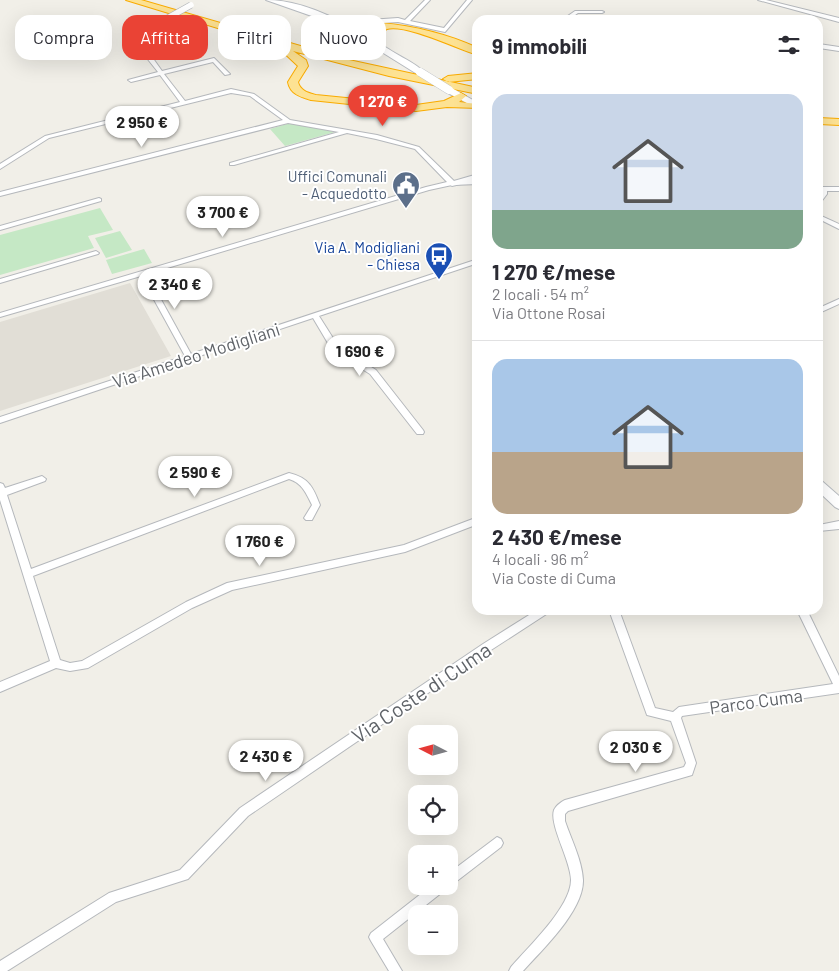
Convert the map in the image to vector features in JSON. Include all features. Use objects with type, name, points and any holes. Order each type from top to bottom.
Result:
[{"type":"highway","points":[[131,0],[218,27]]},
{"type":"highway","points":[[146,0],[326,54],[472,86]]},
{"type":"highway","points":[[387,27],[415,30],[472,50]]},
{"type":"highway","points":[[291,49],[361,68],[472,90]]},
{"type":"highway","points":[[291,54],[300,59],[303,66],[293,82],[294,87],[310,97],[416,108],[442,103],[461,96]]},
{"type":"highway","points":[[299,72],[317,66],[361,68]]},
{"type":"highway","points":[[424,75],[463,79],[472,77]]},
{"type":"highway","points":[[442,103],[449,90]]},
{"type":"highway","points":[[442,103],[472,106]]},
{"type":"highway","points":[[823,117],[839,118]]},
{"type":"highway","points":[[823,121],[839,122]]},
{"type":"street","points":[[184,104],[159,74],[149,57],[166,19],[192,5],[196,0]]},
{"type":"street","points":[[269,0],[315,15]]},
{"type":"street","points":[[406,22],[428,0]]},
{"type":"street","points":[[386,20],[406,22],[445,30],[470,0]]},
{"type":"street","points":[[760,0],[822,14],[839,20]]},
{"type":"street","points":[[573,15],[578,12],[602,12]]},
{"type":"street","points":[[823,47],[839,49]]},
{"type":"street","points":[[386,51],[472,103]]},
{"type":"street","points":[[131,80],[214,60],[227,74]]},
{"type":"street","points":[[0,167],[47,137],[231,91],[252,95],[288,121]]},
{"type":"street","points":[[0,194],[288,121],[348,132],[417,148],[452,182],[472,182]]},
{"type":"street","points":[[232,164],[348,132]]},
{"type":"street","points":[[0,315],[452,182],[472,178]]},
{"type":"street","points":[[823,189],[839,189]]},
{"type":"street","points":[[0,218],[2,227],[99,200]]},
{"type":"street","points":[[823,219],[839,227]]},
{"type":"street","points":[[0,281],[96,253]]},
{"type":"street","name":"Via Amedeo Modigliani","points":[[0,420],[472,263]]},
{"type":"street","points":[[143,273],[189,357]]},
{"type":"street","points":[[823,308],[839,301]]},
{"type":"street","points":[[315,315],[335,348],[373,372],[420,432]]},
{"type":"street","points":[[29,574],[289,476],[300,478],[306,483],[316,505],[309,518]]},
{"type":"street","points":[[42,480],[1,490],[56,663]]},
{"type":"street","points":[[823,489],[839,504]]},
{"type":"street","points":[[0,687],[56,663],[70,667],[84,665],[189,605],[230,586],[405,548],[472,522]]},
{"type":"street","points":[[823,527],[839,525]]},
{"type":"street","name":"Via Coste di Cuma","points":[[0,968],[113,897],[184,875],[244,812],[487,646],[537,615]]},
{"type":"street","points":[[515,971],[567,909],[576,895],[577,881],[559,821],[559,812],[565,806],[688,771],[691,763],[675,717],[650,712],[616,615]]},
{"type":"street","name":"Parco Cuma","points":[[675,717],[678,712],[839,688],[804,615]]},
{"type":"street","points":[[458,873],[497,843]]},
{"type":"street","points":[[396,971],[375,937],[429,895]]},
{"type":"shaded area","points":[[130,283],[171,356],[0,411],[0,322]]},
{"type":"green space","points":[[290,123],[335,132],[285,146],[270,129]]},
{"type":"green space","points":[[100,208],[113,230],[88,236],[94,248],[0,275],[0,235]]},
{"type":"green space","points":[[120,231],[132,250],[106,258],[95,238]]},
{"type":"green space","points":[[144,249],[152,263],[112,274],[106,260]]},
{"type":"place","name":"Uffici Comunali - Acquedotto","points":[[406,209]]},
{"type":"place","name":"Via A. Modigliani - Chiesa","points":[[439,280]]}]
